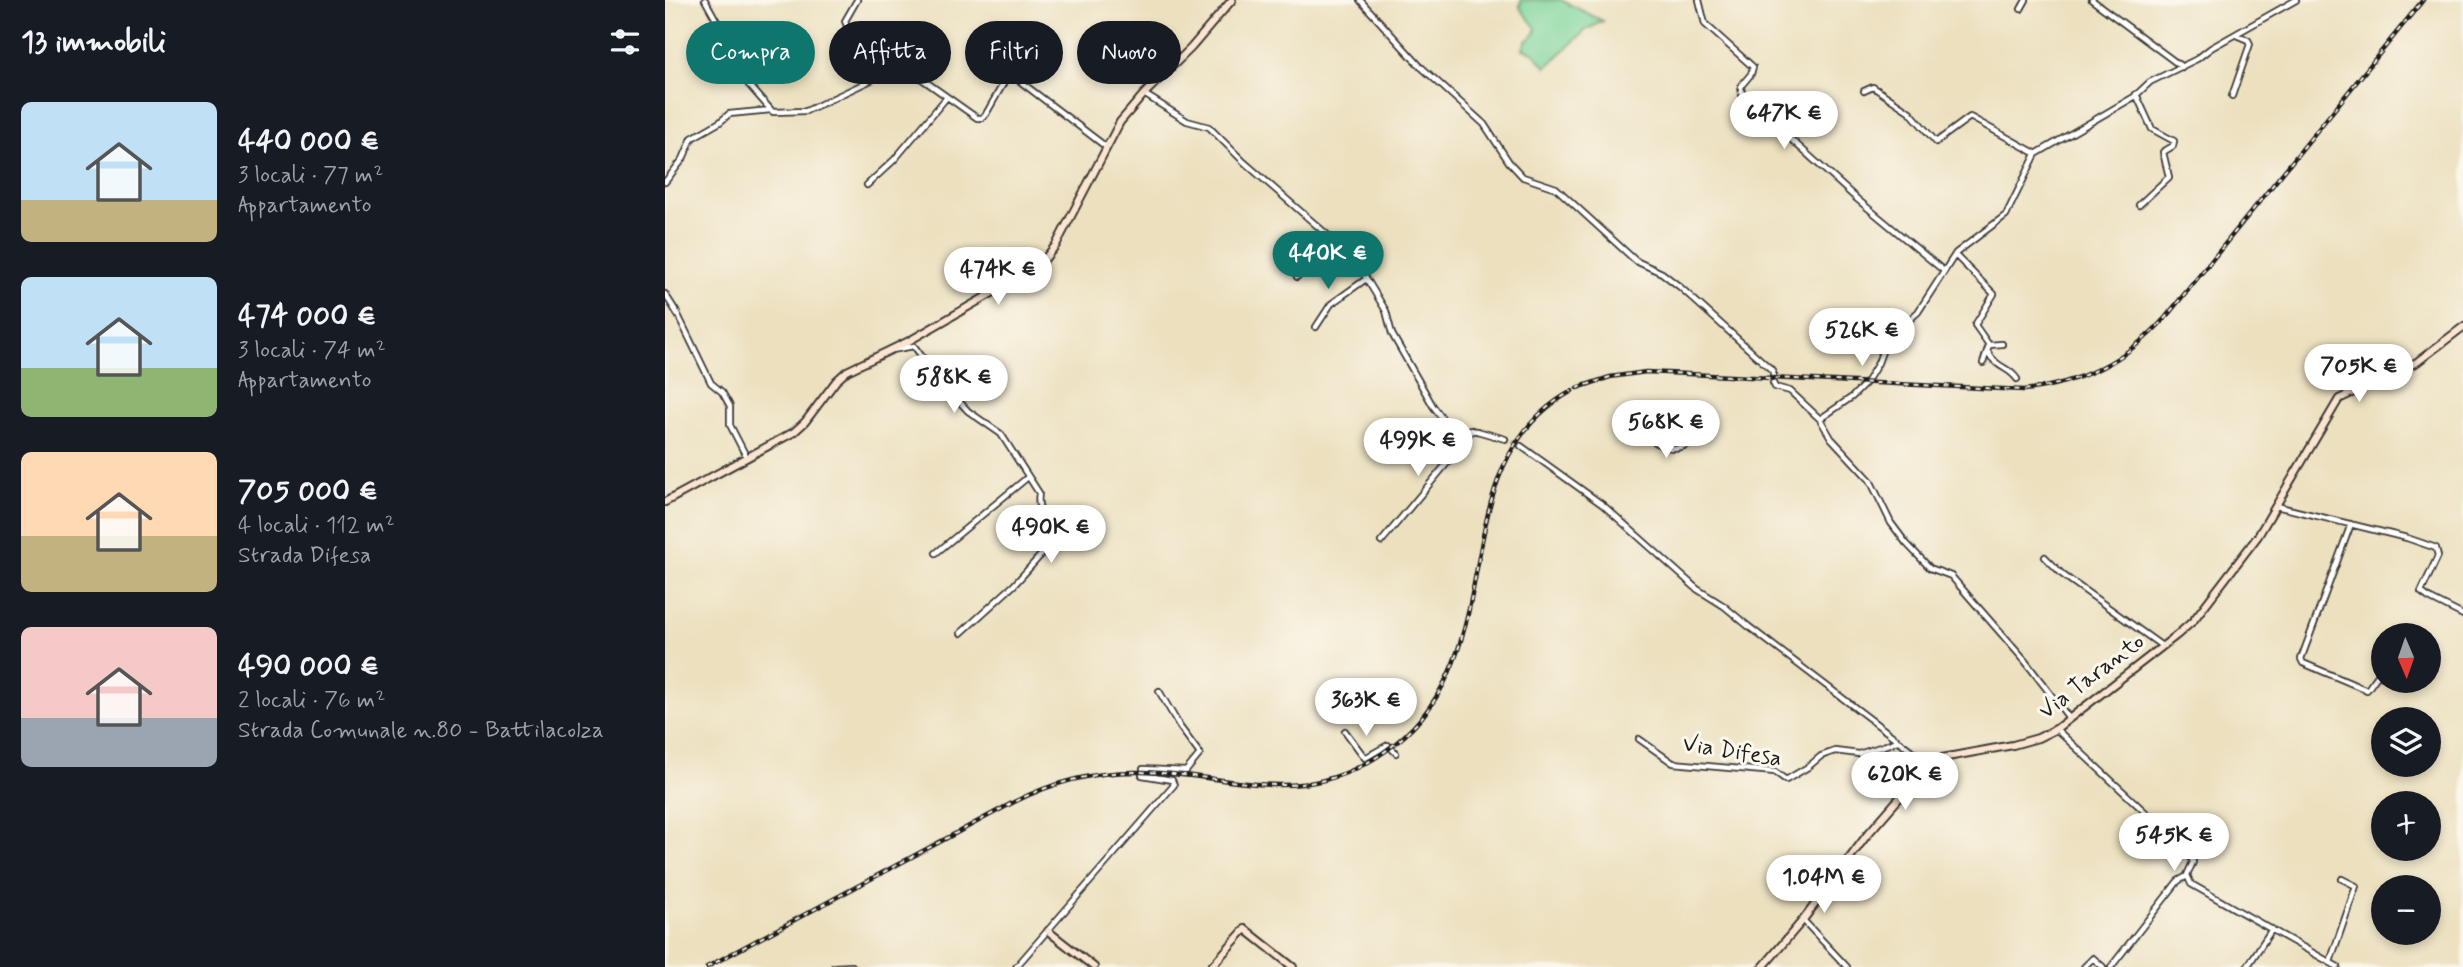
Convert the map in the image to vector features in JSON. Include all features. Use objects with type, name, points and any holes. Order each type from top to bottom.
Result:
[{"type":"street","points":[[705,0],[725,34],[736,70],[771,110]]},
{"type":"street","points":[[845,21],[857,0]]},
{"type":"street","points":[[665,502],[794,432],[847,371],[891,350],[1039,266],[1056,245],[1105,146],[1120,122],[1191,48],[1232,0]]},
{"type":"street","points":[[1360,0],[1419,65],[1484,124],[1509,162],[1523,177],[1556,188],[1636,261],[1662,273],[1680,287],[1773,372],[1773,376]]},
{"type":"street","points":[[1699,0],[1705,24],[1753,67],[1741,86],[1742,95],[1857,199],[1945,272]]},
{"type":"street","points":[[2021,9],[2026,0]]},
{"type":"street","points":[[2092,0],[2182,66]]},
{"type":"street","points":[[1820,419],[1852,397],[1866,383],[1878,363],[1886,341],[1904,326],[1932,293],[1955,255],[2006,215],[2036,154],[2136,94],[2150,82],[2296,0]]},
{"type":"street","points":[[2232,96],[2251,44],[2236,34]]},
{"type":"street","points":[[928,84],[977,118],[982,118],[1008,76],[1013,76],[1105,146]]},
{"type":"street","points":[[665,182],[683,159],[692,138],[729,114],[771,110],[806,111],[863,84]]},
{"type":"street","points":[[1864,91],[1870,86],[1874,87],[1908,110],[1936,142],[1970,117],[2036,154]]},
{"type":"street","points":[[1144,94],[1187,121],[1209,127],[1244,162],[1360,264],[1386,311],[1392,334],[1433,406],[1448,426],[1505,439]]},
{"type":"street","points":[[2136,94],[2153,129],[2174,141],[2173,146],[2163,152],[2169,177],[2139,205]]},
{"type":"street","points":[[867,185],[894,160],[947,97]]},
{"type":"street","points":[[1297,277],[1333,240]]},
{"type":"street","points":[[1955,255],[1994,294],[1975,325],[1995,364],[2015,375],[2017,379]]},
{"type":"street","points":[[1316,327],[1331,304],[1366,279]]},
{"type":"street","points":[[665,294],[711,383],[722,392],[730,407],[730,425],[747,458]]},
{"type":"street","name":"Via Taranto","points":[[1929,764],[1942,758],[2027,741],[2056,729],[2193,621],[2258,536],[2339,398],[2417,362],[2463,327]]},
{"type":"street","points":[[1988,348],[2001,344]]},
{"type":"street","points":[[891,350],[914,346],[937,377],[968,411],[1001,434],[1039,493],[1037,503],[1040,513],[1058,533],[1014,585],[961,634]]},
{"type":"street","points":[[1983,363],[1988,348]]},
{"type":"street","points":[[1773,383],[1775,387],[1790,391],[1820,419],[1832,439],[1870,480],[1891,523],[1906,543],[1930,568],[1951,576],[2069,718]]},
{"type":"street","points":[[1638,428],[1657,444],[1670,447],[1685,446],[1696,435],[1703,434]]},
{"type":"street","points":[[1381,541],[1472,430]]},
{"type":"street","points":[[1521,446],[1603,505],[1696,589],[1739,617],[1929,764],[1861,843],[1803,920],[1763,967]]},
{"type":"street","points":[[936,553],[1028,477]]},
{"type":"street","points":[[2276,506],[2407,538],[2437,549],[2438,556],[2421,592],[2463,615]]},
{"type":"street","points":[[2351,524],[2301,659],[2303,663],[2367,690],[2371,685]]},
{"type":"street","points":[[2045,557],[2063,575],[2162,646]]},
{"type":"street","points":[[1017,965],[1174,785],[1172,780],[1144,776],[1143,769],[1186,771],[1200,754],[1159,691]]},
{"type":"street","points":[[2056,729],[2190,855],[2193,862],[2187,876],[2178,881],[2111,967]]},
{"type":"street","points":[[1345,731],[1365,758],[1388,746],[1396,753]]},
{"type":"street","name":"Via Difesa","points":[[1639,739],[1673,762],[1775,772],[1786,780],[1828,753],[1843,751],[1859,754],[1899,741]]},
{"type":"street","points":[[2187,876],[2191,884],[2338,967]]},
{"type":"street","points":[[2330,962],[2356,886],[2342,879]]},
{"type":"street","points":[[1803,920],[1847,967]]},
{"type":"street","points":[[1211,967],[1245,929],[1293,967]]},
{"type":"street","points":[[2247,967],[2272,929]]},
{"type":"street","points":[[1048,931],[1094,967]]},
{"type":"street","points":[[2084,967],[2090,959],[2095,958],[2103,967]]},
{"type":"street","points":[[834,967],[852,966]]},
{"type":"green space","points":[[1521,0],[1561,0],[1603,21],[1586,30],[1546,67],[1533,52],[1523,49],[1526,41],[1535,34],[1536,28],[1520,8]]},
{"type":"tunnel","points":[[1505,439],[1521,446]]},
{"type":"railway","points":[[1577,388],[1610,377],[1646,372],[2024,390],[2064,382],[2101,368],[2135,346],[2165,318],[2423,0]]},
{"type":"railway","points":[[707,967],[1014,802],[1060,783],[1108,773],[1141,772],[1272,785],[1302,784],[1333,778],[1364,765],[1396,743],[1433,703],[1455,657],[1469,609],[1489,509],[1505,464],[1531,423],[1572,391]]}]
